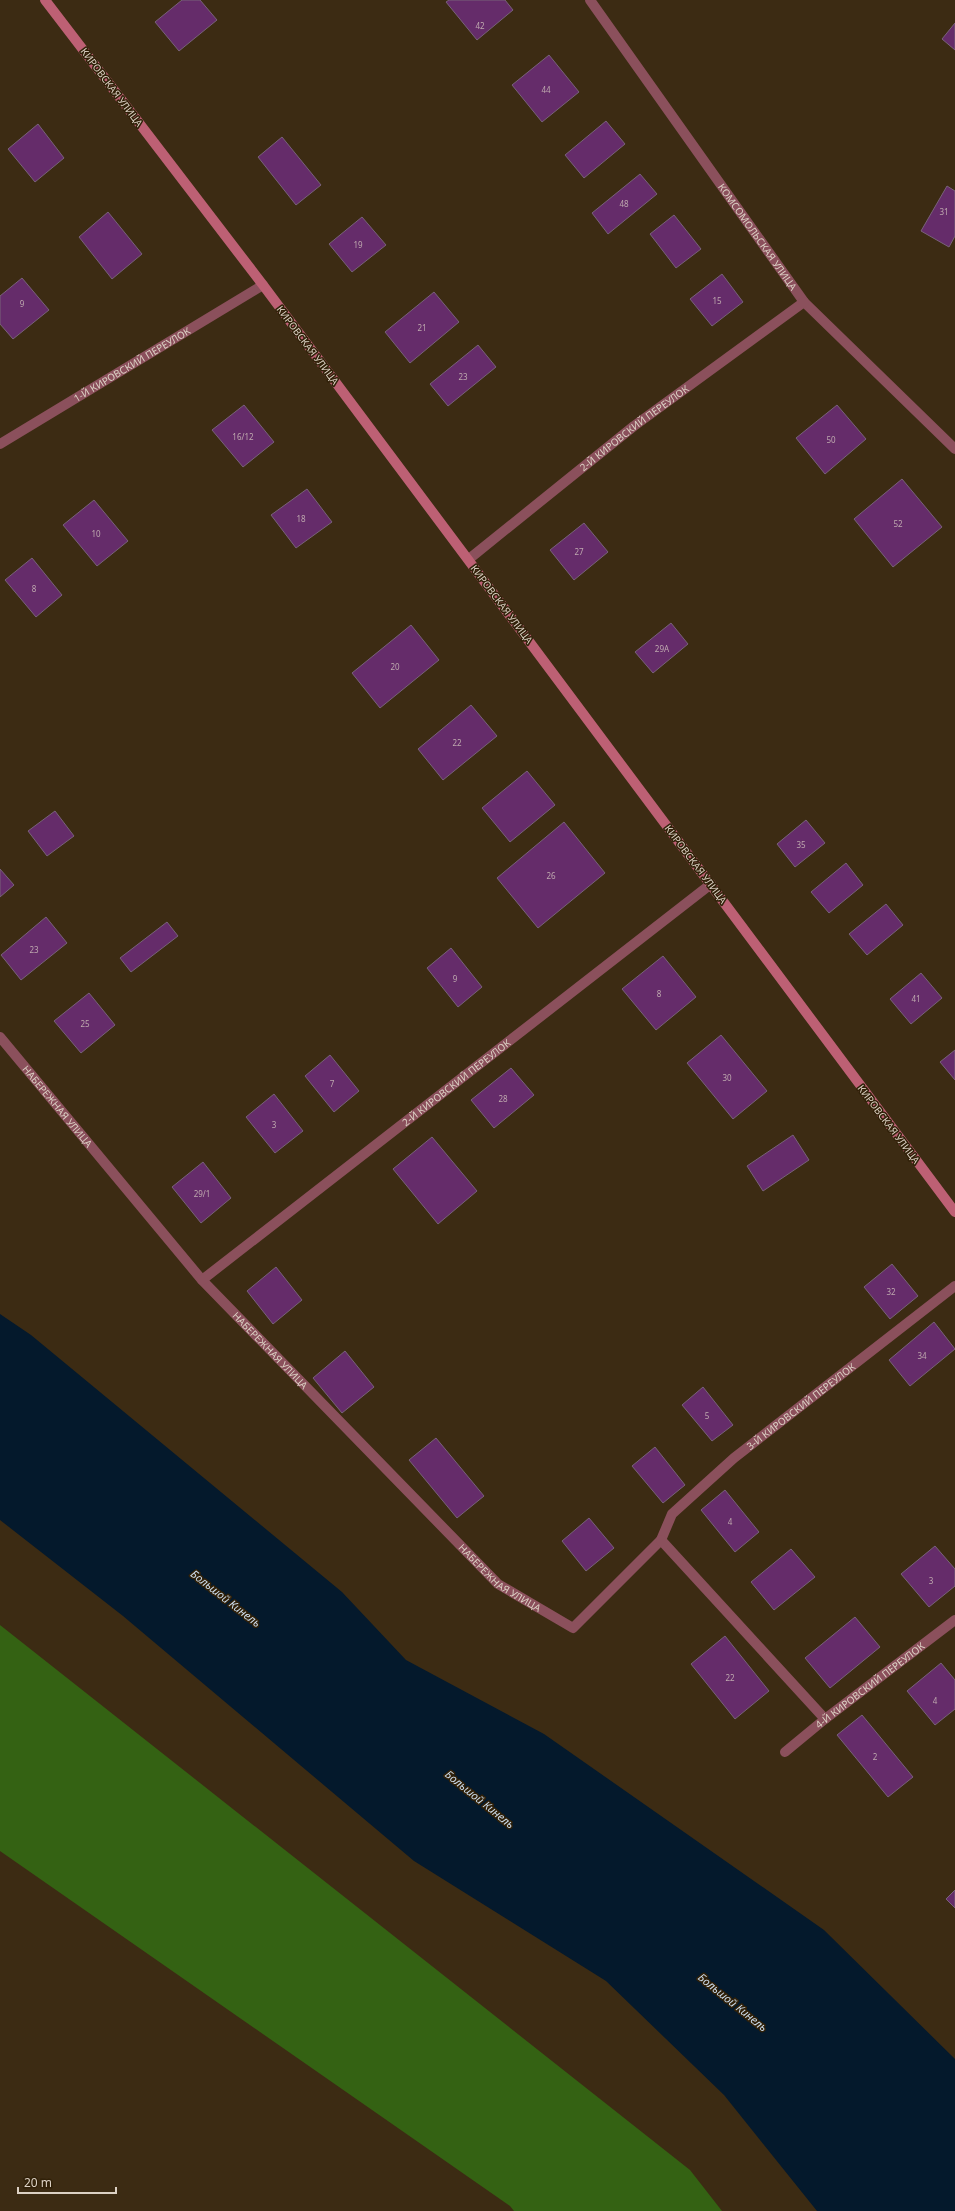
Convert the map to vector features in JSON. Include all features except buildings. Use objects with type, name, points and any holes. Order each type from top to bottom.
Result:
[{"type":"main road","name":"КИРОВСКАЯ УЛИЦА","points":[[45,0],[263,285],[955,1212]]},
{"type":"street","name":"КОМСОМОЛЬСКАЯ УЛИЦА","points":[[590,0],[804,302],[955,449]]},
{"type":"street","name":"1-Й КИРОВСКИЙ ПЕРЕУЛОК","points":[[0,444],[263,285]]},
{"type":"street","name":"2-Й КИРОВСКИЙ ПЕРЕУЛОК","points":[[469,560],[634,426],[804,302]]},
{"type":"street","name":"2-Й КИРОВСКИЙ ПЕРЕУЛОК","points":[[202,1280],[710,884]]},
{"type":"street","name":"НАБЕРЕЖНАЯ УЛИЦА","points":[[0,1037],[202,1280],[498,1584],[573,1628]]},
{"type":"street","name":"3-Й КИРОВСКИЙ ПЕРЕУЛОК","points":[[573,1628],[660,1540],[672,1514],[734,1458],[955,1286]]},
{"type":"street","points":[[660,1540],[825,1719]]},
{"type":"street","name":"4-Й КИРОВСКИЙ ПЕРЕУЛОК","points":[[785,1752],[825,1719],[955,1620]]},
{"type":"green space","points":[[0,1625],[690,2170],[722,2211],[514,2211],[510,2206],[0,1851]]},
{"type":"water","name":"Большой Кинель","points":[[0,1314],[31,1335],[342,1592],[406,1660],[544,1734],[824,1930],[955,2059],[955,2211],[817,2211],[724,2095],[606,1981],[414,1861],[123,1616],[0,1520]]}]
